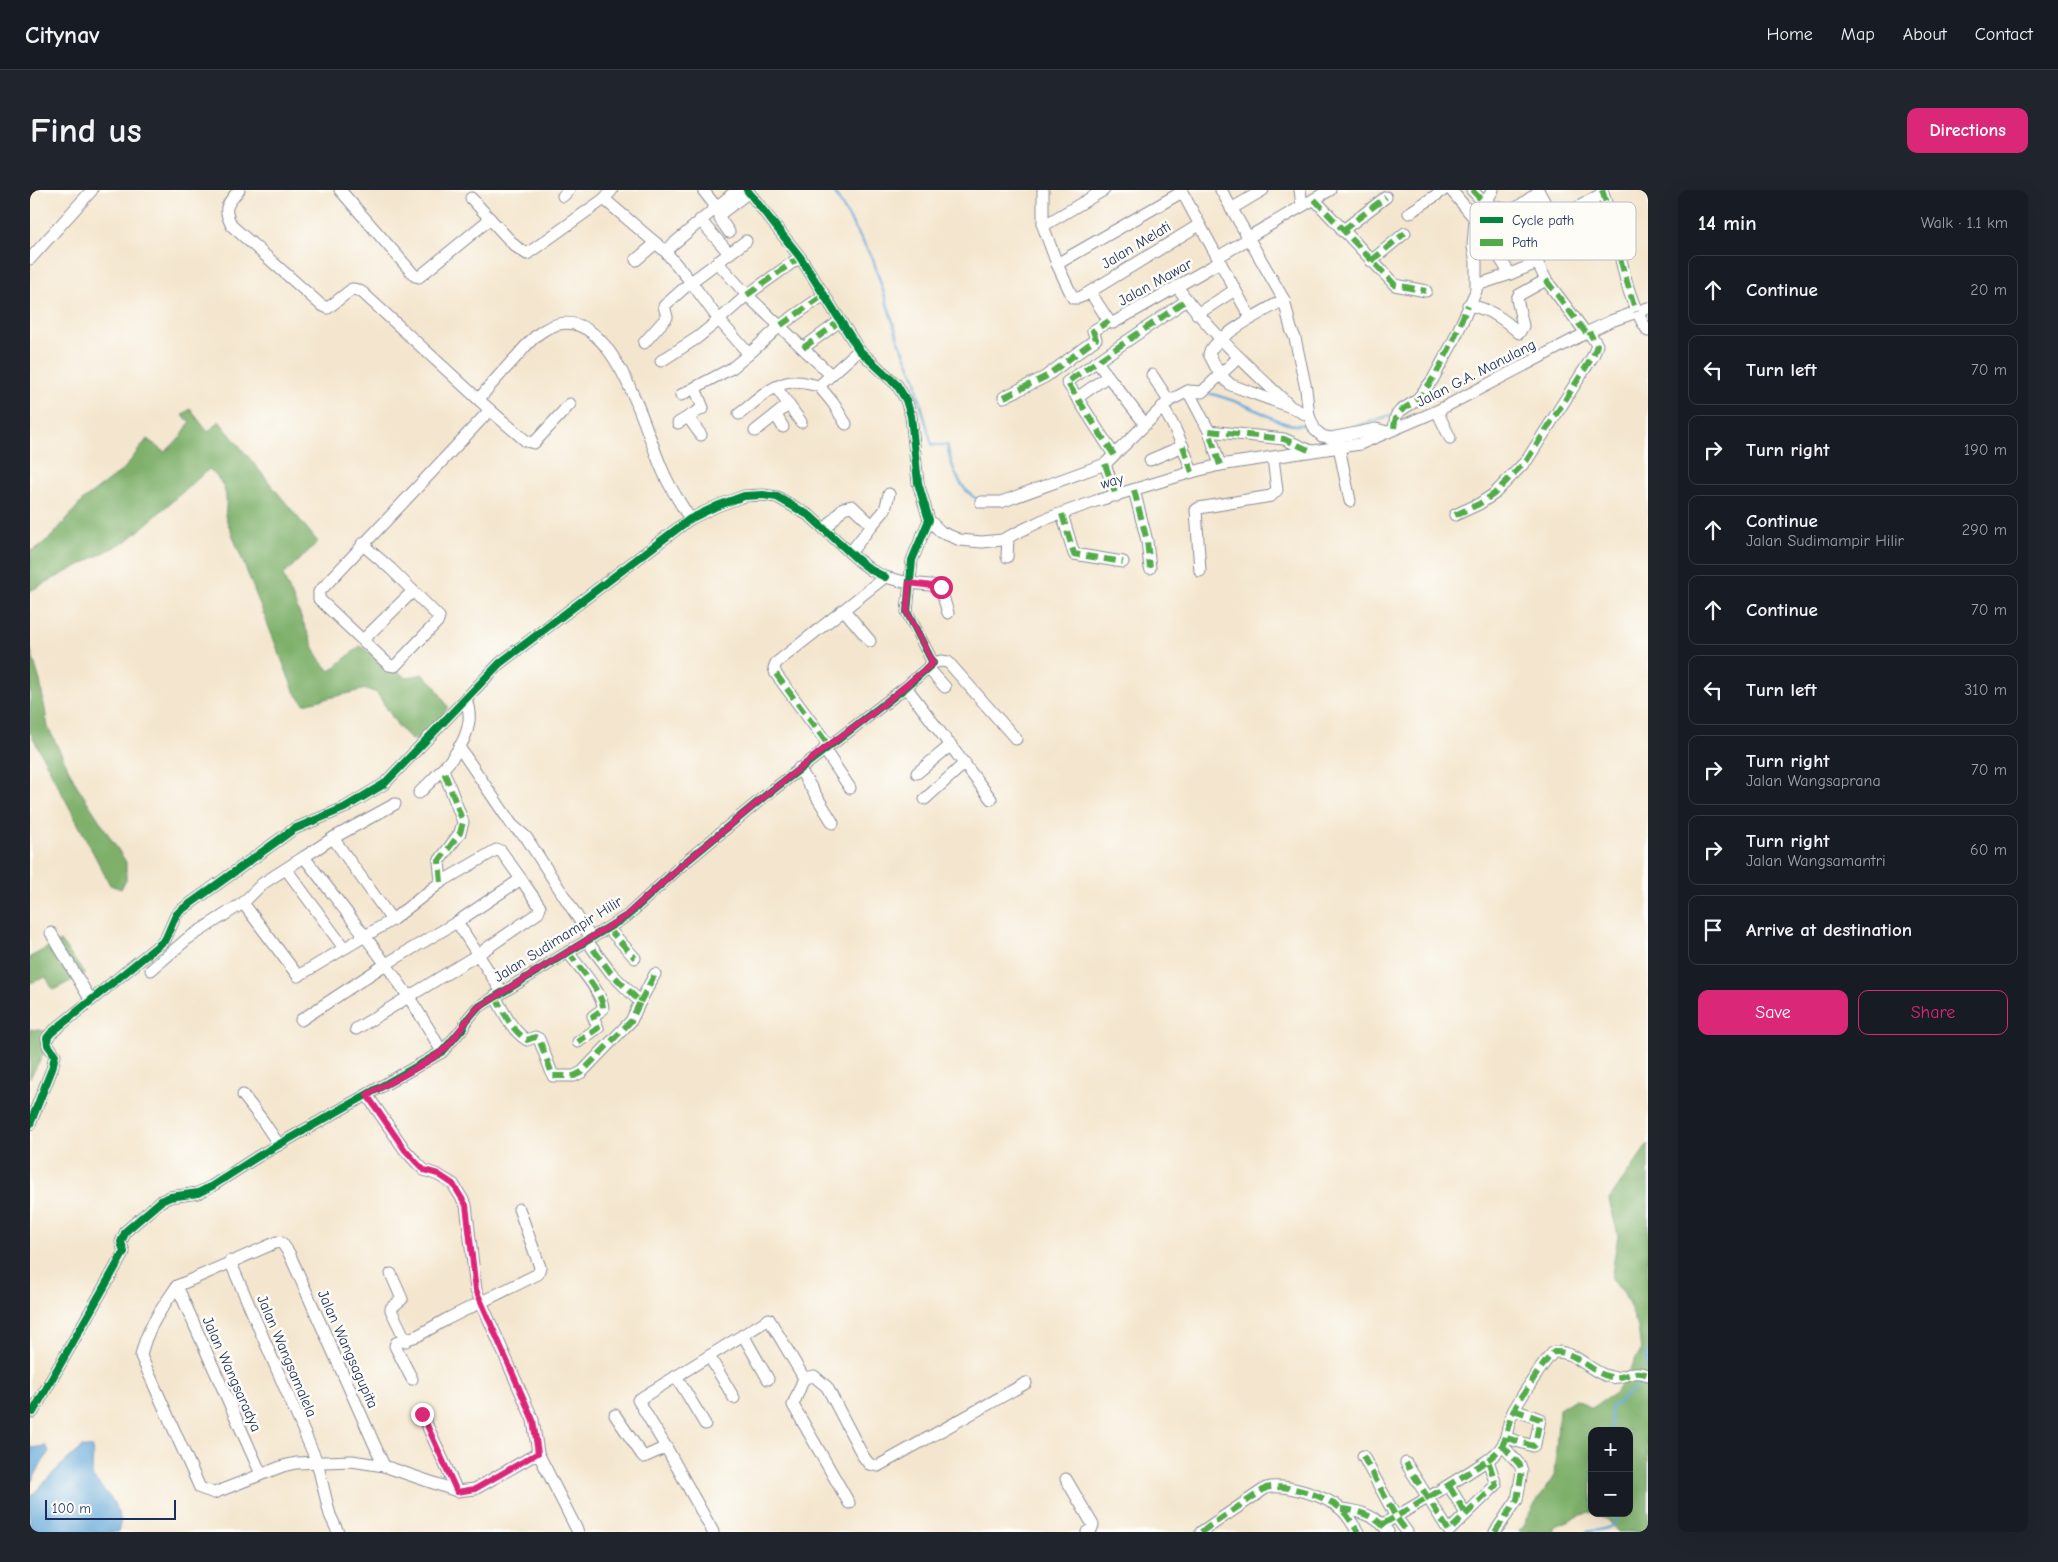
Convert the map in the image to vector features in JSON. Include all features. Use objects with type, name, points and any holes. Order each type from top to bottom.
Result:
[{"type":"street","points":[[30,259],[92,190]]},
{"type":"street","points":[[239,190],[227,205],[226,214],[232,226],[321,305],[328,308],[352,289],[358,290],[526,441],[534,443],[570,404]]},
{"type":"street","points":[[340,190],[415,276],[419,277],[490,219]]},
{"type":"street","points":[[471,198],[515,246],[527,254],[604,199],[612,190]]},
{"type":"street","points":[[702,190],[716,207]]},
{"type":"street","points":[[636,260],[660,247],[700,220],[737,190]]},
{"type":"street","points":[[1043,190],[1043,226],[1058,264],[1074,298],[1090,292]]},
{"type":"street","points":[[1043,226],[1104,190]]},
{"type":"street","points":[[1220,190],[1284,300],[1306,390],[1309,416],[1315,430],[1322,436],[1331,438],[1376,430],[1390,430],[1400,411],[1417,400],[1433,379],[1453,342],[1468,305],[1476,291],[1474,260]]},
{"type":"street","points":[[1232,209],[1263,190]]},
{"type":"street","points":[[1300,190],[1302,206]]},
{"type":"street","name":"Jalan Mawar","points":[[1090,292],[1109,321],[1113,323],[1178,288],[1247,238],[1330,190]]},
{"type":"street","points":[[1409,212],[1444,190]]},
{"type":"street","points":[[1451,190],[1470,214]]},
{"type":"street","points":[[1478,197],[1493,190]]},
{"type":"street","points":[[728,232],[720,219],[720,214],[748,191],[800,257],[859,350],[897,385],[906,400],[911,416],[918,483],[929,520],[912,560],[907,612],[930,665],[945,687]]},
{"type":"street","points":[[1058,264],[1182,191],[1251,319]]},
{"type":"street","points":[[1524,202],[1538,191]]},
{"type":"street","points":[[1588,202],[1602,192]]},
{"type":"street","points":[[1342,231],[1386,197]]},
{"type":"street","points":[[1478,197],[1490,202]]},
{"type":"street","points":[[604,199],[660,247],[749,354]]},
{"type":"street","points":[[1314,199],[1342,231],[1395,285],[1426,291]]},
{"type":"street","points":[[700,220],[729,254]]},
{"type":"street","name":"Jalan Melati","points":[[1090,292],[1199,225]]},
{"type":"street","points":[[1371,261],[1405,233]]},
{"type":"street","points":[[644,343],[667,317],[664,306],[691,282],[746,241]]},
{"type":"street","points":[[661,361],[697,338],[747,295],[800,257]]},
{"type":"street","points":[[1501,260],[1510,274]]},
{"type":"street","points":[[1476,285],[1510,274],[1531,260]]},
{"type":"street","points":[[1455,516],[1494,494],[1527,460],[1593,356],[1597,346],[1546,280],[1535,260]]},
{"type":"street","points":[[1621,260],[1636,312],[1648,331]]},
{"type":"street","points":[[718,262],[747,295],[781,325],[831,375]]},
{"type":"street","points":[[1468,305],[1481,308],[1503,318],[1520,333],[1523,326],[1518,299],[1519,295],[1546,280]]},
{"type":"street","points":[[1178,288],[1197,314],[1220,340],[1291,407]]},
{"type":"street","points":[[1197,314],[1236,290]]},
{"type":"street","points":[[680,395],[732,368],[781,325],[824,295]]},
{"type":"street","points":[[1114,455],[1067,382],[1187,300]]},
{"type":"street","points":[[1284,300],[1220,340],[1210,349],[1209,354],[1220,375],[1231,385],[1291,407],[1309,416]]},
{"type":"street","name":"Jalan G.A. Manulang","points":[[1313,452],[1360,444],[1437,411],[1588,332],[1648,308]]},
{"type":"street","points":[[803,348],[840,321]]},
{"type":"street","points":[[1004,397],[1045,377],[1096,339],[1093,331],[1109,321]]},
{"type":"street","points":[[479,399],[542,331],[568,324],[590,329],[603,342],[623,374],[665,477],[690,518]]},
{"type":"street","points":[[819,386],[859,350]]},
{"type":"street","points":[[981,502],[1001,502],[1104,464],[1166,404],[1188,391],[1202,392],[1239,357]]},
{"type":"street","points":[[1097,362],[1145,424]]},
{"type":"street","points":[[1152,375],[1166,404],[1192,472]]},
{"type":"street","points":[[1077,398],[1108,376]]},
{"type":"street","points":[[739,414],[776,387],[787,382],[794,382],[819,386],[833,403],[846,424]]},
{"type":"street","points":[[776,387],[801,422]]},
{"type":"street","points":[[695,388],[703,408],[683,420],[701,435]]},
{"type":"street","points":[[1188,391],[1209,431],[1220,465]]},
{"type":"street","points":[[755,431],[788,406]]},
{"type":"street","points":[[362,544],[384,562],[437,614],[438,621],[395,666],[389,665],[318,595],[362,544],[490,410]]},
{"type":"street","points":[[1437,411],[1450,438]]},
{"type":"street","points":[[776,415],[783,427]]},
{"type":"street","points":[[1209,431],[1284,439],[1313,452]]},
{"type":"street","points":[[1150,460],[1183,446]]},
{"type":"street","points":[[1339,447],[1350,501]]},
{"type":"street","name":"way","points":[[929,520],[941,532],[960,540],[982,542],[1008,537],[1043,520],[1192,472],[1220,465],[1313,452]]},
{"type":"street","points":[[1200,571],[1196,510],[1271,496],[1277,490],[1273,458]]},
{"type":"street","points":[[1104,464],[1116,496]]},
{"type":"street","points":[[1134,490],[1147,540],[1150,568]]},
{"type":"street","points":[[850,553],[885,510],[889,494]]},
{"type":"street","points":[[30,1124],[52,1069],[54,1054],[48,1045],[47,1038],[90,1000],[165,940],[176,915],[194,899],[294,829],[344,808],[384,784],[500,663],[690,518],[744,496],[763,495],[777,497],[810,516],[871,570],[885,577],[909,583],[940,586],[948,613]]},
{"type":"street","points":[[825,530],[843,508],[847,506],[852,506],[872,525]]},
{"type":"street","points":[[1062,514],[1074,554],[1123,562]]},
{"type":"street","points":[[1007,557],[1008,537]]},
{"type":"street","points":[[850,788],[826,748],[776,674],[774,668],[776,663],[885,577]]},
{"type":"street","points":[[363,640],[413,591]]},
{"type":"street","points":[[844,610],[870,642]]},
{"type":"street","points":[[930,665],[944,660],[953,666],[1016,739]]},
{"type":"street","name":"Jalan Sudimampir Hilir","points":[[33,1412],[124,1252],[121,1242],[122,1237],[131,1225],[161,1201],[170,1197],[198,1193],[212,1186],[279,1145],[442,1052],[477,1008],[626,916],[682,865],[799,768],[906,687],[930,665]]},
{"type":"street","points":[[906,687],[991,799]]},
{"type":"street","points":[[419,793],[443,769],[459,747],[469,722],[466,698]]},
{"type":"street","points":[[917,773],[951,744]]},
{"type":"street","points":[[459,747],[512,825],[526,837],[611,974],[640,1002]]},
{"type":"street","points":[[925,799],[965,764]]},
{"type":"street","points":[[799,768],[833,823]]},
{"type":"street","points":[[441,882],[439,860],[460,833],[463,822],[443,769]]},
{"type":"street","points":[[151,970],[187,939],[243,903],[262,884],[333,838],[395,804]]},
{"type":"street","points":[[333,838],[392,920]]},
{"type":"street","points":[[243,903],[298,976],[392,920],[441,882],[496,850],[505,856],[540,907],[540,911],[477,955],[356,1028]]},
{"type":"street","points":[[304,857],[386,964],[442,1052]]},
{"type":"street","points":[[286,869],[344,948]]},
{"type":"street","points":[[301,1020],[386,964],[457,922],[521,879]]},
{"type":"street","points":[[457,922],[498,994],[509,1021],[522,1037],[527,1040],[535,1036],[539,1039],[553,1076],[574,1076],[582,1072],[631,1021],[655,974]]},
{"type":"street","points":[[608,928],[635,958]]},
{"type":"street","points":[[51,933],[90,1000]]},
{"type":"street","points":[[568,952],[604,1005],[603,1009],[593,1016],[598,1028],[578,1042]]},
{"type":"street","points":[[243,1095],[264,1121],[279,1145]]},
{"type":"street","points":[[367,1095],[405,1150],[424,1170],[438,1174],[453,1184],[466,1205],[476,1290],[533,1420],[534,1454],[578,1532]]},
{"type":"street","points":[[412,1379],[395,1346],[396,1343],[406,1341],[482,1304],[538,1274],[540,1271],[519,1209]]},
{"type":"street","name":"Jalan Wangsagupita","points":[[230,1262],[277,1242],[285,1246],[384,1466]]},
{"type":"street","points":[[230,1262],[177,1286],[148,1332],[144,1340],[141,1356],[200,1488],[214,1493],[290,1464],[352,1461],[384,1466],[457,1492],[475,1489],[534,1454]]},
{"type":"street","name":"Jalan Wangsamalela","points":[[230,1262],[317,1462],[330,1515],[338,1532]]},
{"type":"street","points":[[391,1274],[402,1299],[391,1310],[406,1341]]},
{"type":"street","name":"Jalan Wangsaradya","points":[[177,1286],[261,1474]]},
{"type":"street","points":[[713,1532],[638,1400],[769,1319],[804,1378]]},
{"type":"street","points":[[743,1335],[768,1379]]},
{"type":"street","points":[[1201,1532],[1266,1488],[1274,1486],[1294,1489],[1341,1509],[1363,1514],[1385,1528],[1396,1517],[1449,1486],[1488,1460],[1505,1442],[1509,1422],[1514,1410],[1554,1352],[1571,1356],[1609,1377],[1621,1377],[1630,1372],[1640,1371],[1647,1374]]},
{"type":"street","points":[[709,1356],[734,1398]]},
{"type":"street","points":[[676,1376],[705,1424]]},
{"type":"street","points":[[804,1378],[814,1376],[827,1387],[862,1456],[869,1464],[878,1466],[1026,1383]]},
{"type":"street","points":[[804,1378],[792,1405],[849,1503]]},
{"type":"street","points":[[1505,1442],[1533,1446],[1535,1444],[1540,1419],[1514,1410]]},
{"type":"street","points":[[422,1414],[457,1492]]},
{"type":"street","points":[[616,1414],[642,1456],[650,1456],[666,1447]]},
{"type":"street","points":[[1495,1532],[1505,1521],[1517,1500],[1522,1471],[1505,1442]]},
{"type":"street","points":[[1363,1456],[1396,1517],[1407,1532]]},
{"type":"street","points":[[1406,1463],[1449,1531],[1496,1485],[1488,1460]]},
{"type":"street","points":[[1066,1478],[1093,1525],[1091,1530],[1087,1532]]},
{"type":"street","points":[[1449,1486],[1466,1514]]},
{"type":"street","points":[[1341,1509],[1358,1532]]},
{"type":"green space","points":[[190,409],[208,432],[219,421],[318,542],[283,575],[318,657],[330,671],[360,646],[407,678],[422,674],[433,683],[448,707],[427,736],[411,740],[398,726],[377,693],[366,689],[304,704],[294,691],[225,516],[225,490],[209,469],[128,540],[30,591],[30,551],[52,536],[83,500],[124,469],[147,439],[165,452],[179,439],[190,422],[182,415]]},
{"type":"green space","points":[[30,648],[40,681],[48,727],[76,784],[126,862],[126,880],[121,889],[110,885],[30,732]]},
{"type":"green space","points":[[60,941],[85,974],[53,990],[46,977],[30,983],[30,957]]},
{"type":"green space","points":[[30,1029],[46,1031],[49,1044],[30,1078]]},
{"type":"green space","points":[[1648,1144],[1648,1532],[1618,1532],[1607,1520],[1600,1517],[1633,1517],[1633,1427],[1588,1427],[1588,1512],[1555,1526],[1553,1532],[1519,1532],[1554,1476],[1559,1409],[1575,1399],[1592,1408],[1615,1393],[1641,1350],[1638,1327],[1624,1293],[1611,1280],[1618,1235],[1609,1200]]},
{"type":"water","points":[[46,1446],[49,1451],[30,1484],[30,1448]]},
{"type":"water","points":[[82,1447],[93,1448],[92,1476],[113,1501],[121,1520],[118,1532],[30,1532],[30,1497],[59,1467]]},
{"type":"waterway","points":[[833,190],[873,259],[899,341],[916,380],[932,445],[947,445],[956,476],[965,489],[978,500]]},
{"type":"waterway","points":[[1208,393],[1259,411],[1285,423],[1292,425],[1307,424]]},
{"type":"waterway","points":[[1327,432],[1352,428],[1392,415]]},
{"type":"waterway","points":[[1648,1350],[1646,1360],[1648,1371]]},
{"type":"waterway","points":[[1611,1427],[1611,1408],[1647,1378]]},
{"type":"waterway","points":[[1587,1532],[1611,1526],[1616,1517]]},
{"type":"marked path","points":[[1472,190],[1483,202]]},
{"type":"marked path","points":[[1602,190],[1606,202]]},
{"type":"marked path","points":[[1342,231],[1386,197]]},
{"type":"marked path","points":[[1314,199],[1395,285],[1426,291]]},
{"type":"marked path","points":[[1371,261],[1405,233]]},
{"type":"marked path","points":[[747,295],[800,257]]},
{"type":"marked path","points":[[1621,260],[1636,312]]},
{"type":"marked path","points":[[1546,280],[1586,333]]},
{"type":"marked path","points":[[781,325],[824,295]]},
{"type":"marked path","points":[[1114,455],[1067,382],[1187,300]]},
{"type":"marked path","points":[[1394,428],[1395,421],[1400,412],[1418,399],[1436,373],[1468,305]]},
{"type":"marked path","points":[[803,348],[840,321]]},
{"type":"marked path","points":[[1004,397],[1045,377],[1096,339],[1093,331],[1109,321]]},
{"type":"marked path","points":[[1455,515],[1479,504],[1494,494],[1527,460],[1593,356],[1597,345],[1589,332]]},
{"type":"marked path","points":[[1220,465],[1209,431],[1284,439],[1313,452]]},
{"type":"marked path","points":[[1183,446],[1192,472]]},
{"type":"marked path","points":[[1105,464],[1116,496]]},
{"type":"marked path","points":[[1134,490],[1147,541],[1150,568]]},
{"type":"marked path","points":[[1062,514],[1074,554],[1123,562]]},
{"type":"marked path","points":[[776,674],[829,746]]},
{"type":"marked path","points":[[441,882],[439,861],[460,833],[463,822],[443,769]]},
{"type":"marked path","points":[[608,928],[635,958]]},
{"type":"marked path","points":[[495,996],[508,1020],[522,1036],[527,1040],[535,1037],[539,1039],[553,1076],[574,1076],[582,1072],[631,1021],[640,1002],[611,973],[587,941]]},
{"type":"marked path","points":[[568,952],[595,988],[603,1009],[593,1016],[598,1028],[578,1042]]},
{"type":"marked path","points":[[640,1002],[655,974]]},
{"type":"marked path","points":[[1488,1460],[1503,1444],[1515,1408],[1525,1391],[1554,1352],[1569,1354],[1603,1375],[1611,1377],[1620,1377],[1633,1373],[1648,1375]]},
{"type":"marked path","points":[[1507,1438],[1533,1446],[1535,1444],[1540,1419],[1514,1410]]},
{"type":"marked path","points":[[1495,1532],[1517,1500],[1522,1471],[1520,1465],[1503,1446]]},
{"type":"marked path","points":[[1363,1456],[1396,1517],[1407,1532]]},
{"type":"marked path","points":[[1383,1524],[1409,1509],[1422,1501],[1436,1493],[1488,1460],[1496,1485],[1449,1531],[1406,1463]]},
{"type":"marked path","points":[[1449,1486],[1466,1514]]},
{"type":"marked path","points":[[1201,1532],[1266,1488],[1274,1487],[1284,1487],[1316,1495],[1334,1504],[1346,1514],[1358,1532]]},
{"type":"marked path","points":[[1341,1509],[1368,1515],[1379,1522],[1388,1532]]},
{"type":"cycle path","points":[[33,1412],[124,1252],[121,1242],[126,1231],[161,1201],[170,1197],[198,1193],[212,1186],[257,1157],[442,1052],[477,1008],[627,916],[682,865],[765,796],[906,687],[933,663],[907,612],[912,560],[929,520],[918,483],[911,416],[906,400],[897,385],[859,350],[800,257],[747,190]]},
{"type":"cycle path","points":[[30,1124],[52,1069],[55,1055],[48,1045],[47,1038],[165,940],[176,915],[180,911],[294,829],[344,808],[384,784],[500,663],[690,519],[744,496],[763,495],[777,497],[810,516],[858,560],[871,570],[885,577]]},
{"type":"route","points":[[422,1414],[457,1492],[475,1489],[538,1453],[533,1420],[506,1354],[476,1290],[466,1205],[453,1184],[438,1174],[424,1170],[405,1150],[367,1095],[442,1052],[477,1008],[626,916],[682,865],[799,768],[906,687],[933,663],[907,612],[909,583],[941,587]]}]
